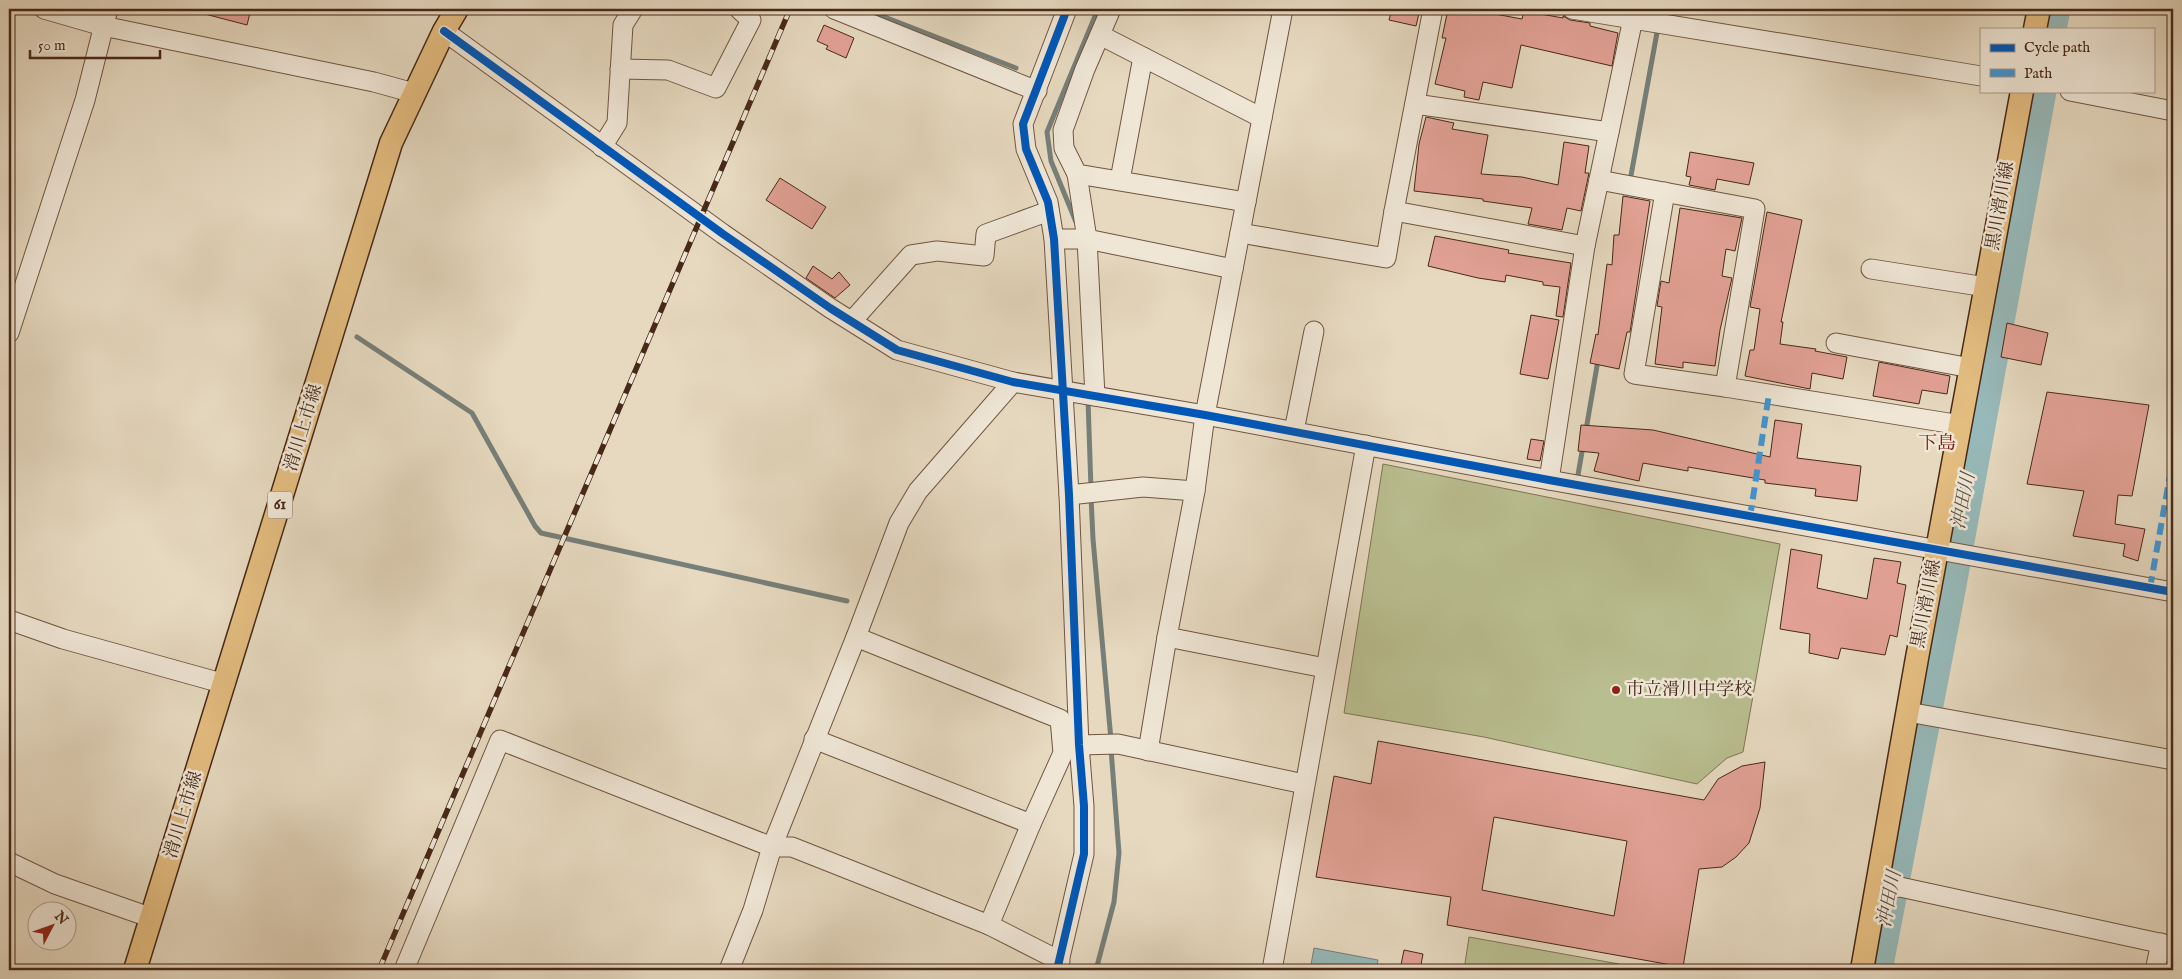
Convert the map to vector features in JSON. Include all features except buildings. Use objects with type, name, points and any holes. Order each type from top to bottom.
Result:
[{"type":"main road","name":"滑川上市線","points":[[134,970],[225,684],[391,143],[444,31],[457,9]]},
{"type":"main road","points":[[2035,28],[2039,9]]},
{"type":"main road","name":"黒川滑川線","points":[[1862,970],[2022,92]]},
{"type":"street","points":[[44,9],[106,17],[414,93]]},
{"type":"street","points":[[602,147],[617,123],[623,25],[633,9]]},
{"type":"street","points":[[620,68],[668,70],[716,88],[751,20],[739,9]]},
{"type":"street","points":[[834,9],[1037,91]]},
{"type":"street","points":[[404,970],[500,740],[772,847],[792,847],[990,925],[1059,965],[1084,854],[1084,806],[1079,745],[1064,390],[1054,239],[1048,202],[1026,149],[1023,124],[1067,9]]},
{"type":"street","points":[[1095,396],[1087,239],[1077,174],[1064,148],[1063,130],[1111,9]]},
{"type":"street","points":[[1240,233],[1386,258],[1433,9]]},
{"type":"street","points":[[1572,9],[1634,14],[1980,76]]},
{"type":"street","points":[[1148,751],[1167,637],[1195,491],[1205,415],[1262,118],[1278,11]]},
{"type":"street","points":[[1549,480],[1585,246],[1634,14]]},
{"type":"street","points":[[9,333],[85,100],[106,17]]},
{"type":"street","points":[[444,31],[723,234],[897,350],[1013,382],[1294,431],[1549,480],[2173,592]]},
{"type":"street","points":[[1100,35],[1262,118]]},
{"type":"street","points":[[1120,180],[1143,57]]},
{"type":"street","points":[[2075,92],[2173,111]]},
{"type":"street","points":[[1415,104],[1609,132]]},
{"type":"street","points":[[1077,174],[1246,202]]},
{"type":"street","points":[[1599,180],[1755,209],[1725,387]]},
{"type":"street","points":[[1665,192],[1634,374],[1961,425]]},
{"type":"street","points":[[852,321],[911,255],[937,251],[984,256],[986,234],[1049,211]]},
{"type":"street","points":[[1394,211],[1585,246]]},
{"type":"street","points":[[1054,239],[1087,239],[1233,269]]},
{"type":"street","points":[[1871,269],[1986,287]]},
{"type":"street","points":[[1294,431],[1314,331]]},
{"type":"street","points":[[1836,343],[1971,368]]},
{"type":"street","points":[[729,970],[753,910],[772,847],[856,637],[899,523],[918,490],[1013,382]]},
{"type":"street","points":[[1272,970],[1366,445]]},
{"type":"street","points":[[1068,495],[1143,487],[1195,491]]},
{"type":"street","points":[[9,620],[63,639],[225,684]]},
{"type":"street","points":[[856,637],[1060,719],[1063,753],[1031,824],[990,925]]},
{"type":"street","points":[[1167,637],[1325,668]]},
{"type":"street","points":[[1908,712],[2173,760]]},
{"type":"street","points":[[814,739],[1031,824]]},
{"type":"street","points":[[1079,745],[1118,744],[1304,784]]},
{"type":"street","points":[[9,862],[55,884],[152,918]]},
{"type":"street","points":[[1876,888],[1900,887],[2167,944],[2155,970]]},
{"type":"green space","points":[[1383,464],[1780,544],[1743,752],[1727,758],[1697,784],[1484,737],[1344,713]]},
{"type":"green space","points":[[1469,937],[1619,964],[1618,970],[1464,970]]},
{"type":"water","points":[[1314,948],[1378,960],[1376,970],[1310,970]]},
{"type":"waterway","points":[[864,9],[1016,68]]},
{"type":"waterway","points":[[1076,222],[1051,161],[1047,132],[1098,9]]},
{"type":"waterway","points":[[1659,19],[1661,9]]},
{"type":"waterway","name":"沖田川","points":[[2051,28],[2055,9]]},
{"type":"waterway","points":[[1630,181],[1658,27]]},
{"type":"waterway","name":"沖田川","points":[[1877,970],[1951,585],[2041,92]]},
{"type":"waterway","points":[[357,337],[472,413],[535,526],[541,533],[847,601]]},
{"type":"waterway","points":[[1586,430],[1598,360]]},
{"type":"waterway","points":[[1088,400],[1091,489]]},
{"type":"waterway","points":[[1578,475],[1583,446]]},
{"type":"waterway","points":[[1091,497],[1111,740]]},
{"type":"waterway","points":[[1096,970],[1114,902],[1119,853],[1111,749]]},
{"type":"railway","points":[[379,970],[790,9]]},
{"type":"marked path","points":[[1750,517],[1769,394]]},
{"type":"marked path","points":[[2150,588],[2173,458]]},
{"type":"cycle path","points":[[1057,970],[1084,854],[1084,806],[1079,745],[1069,495],[1054,239],[1048,202],[1026,149],[1023,124],[1067,9]]},
{"type":"cycle path","points":[[444,31],[723,234],[830,308],[897,350],[1013,382],[1205,415],[1549,480],[2173,592]]},
{"type":"place","name":"市立滑川中学校","points":[[1616,690]]},
{"type":"district","name":"下島","points":[[1937,444]]}]
